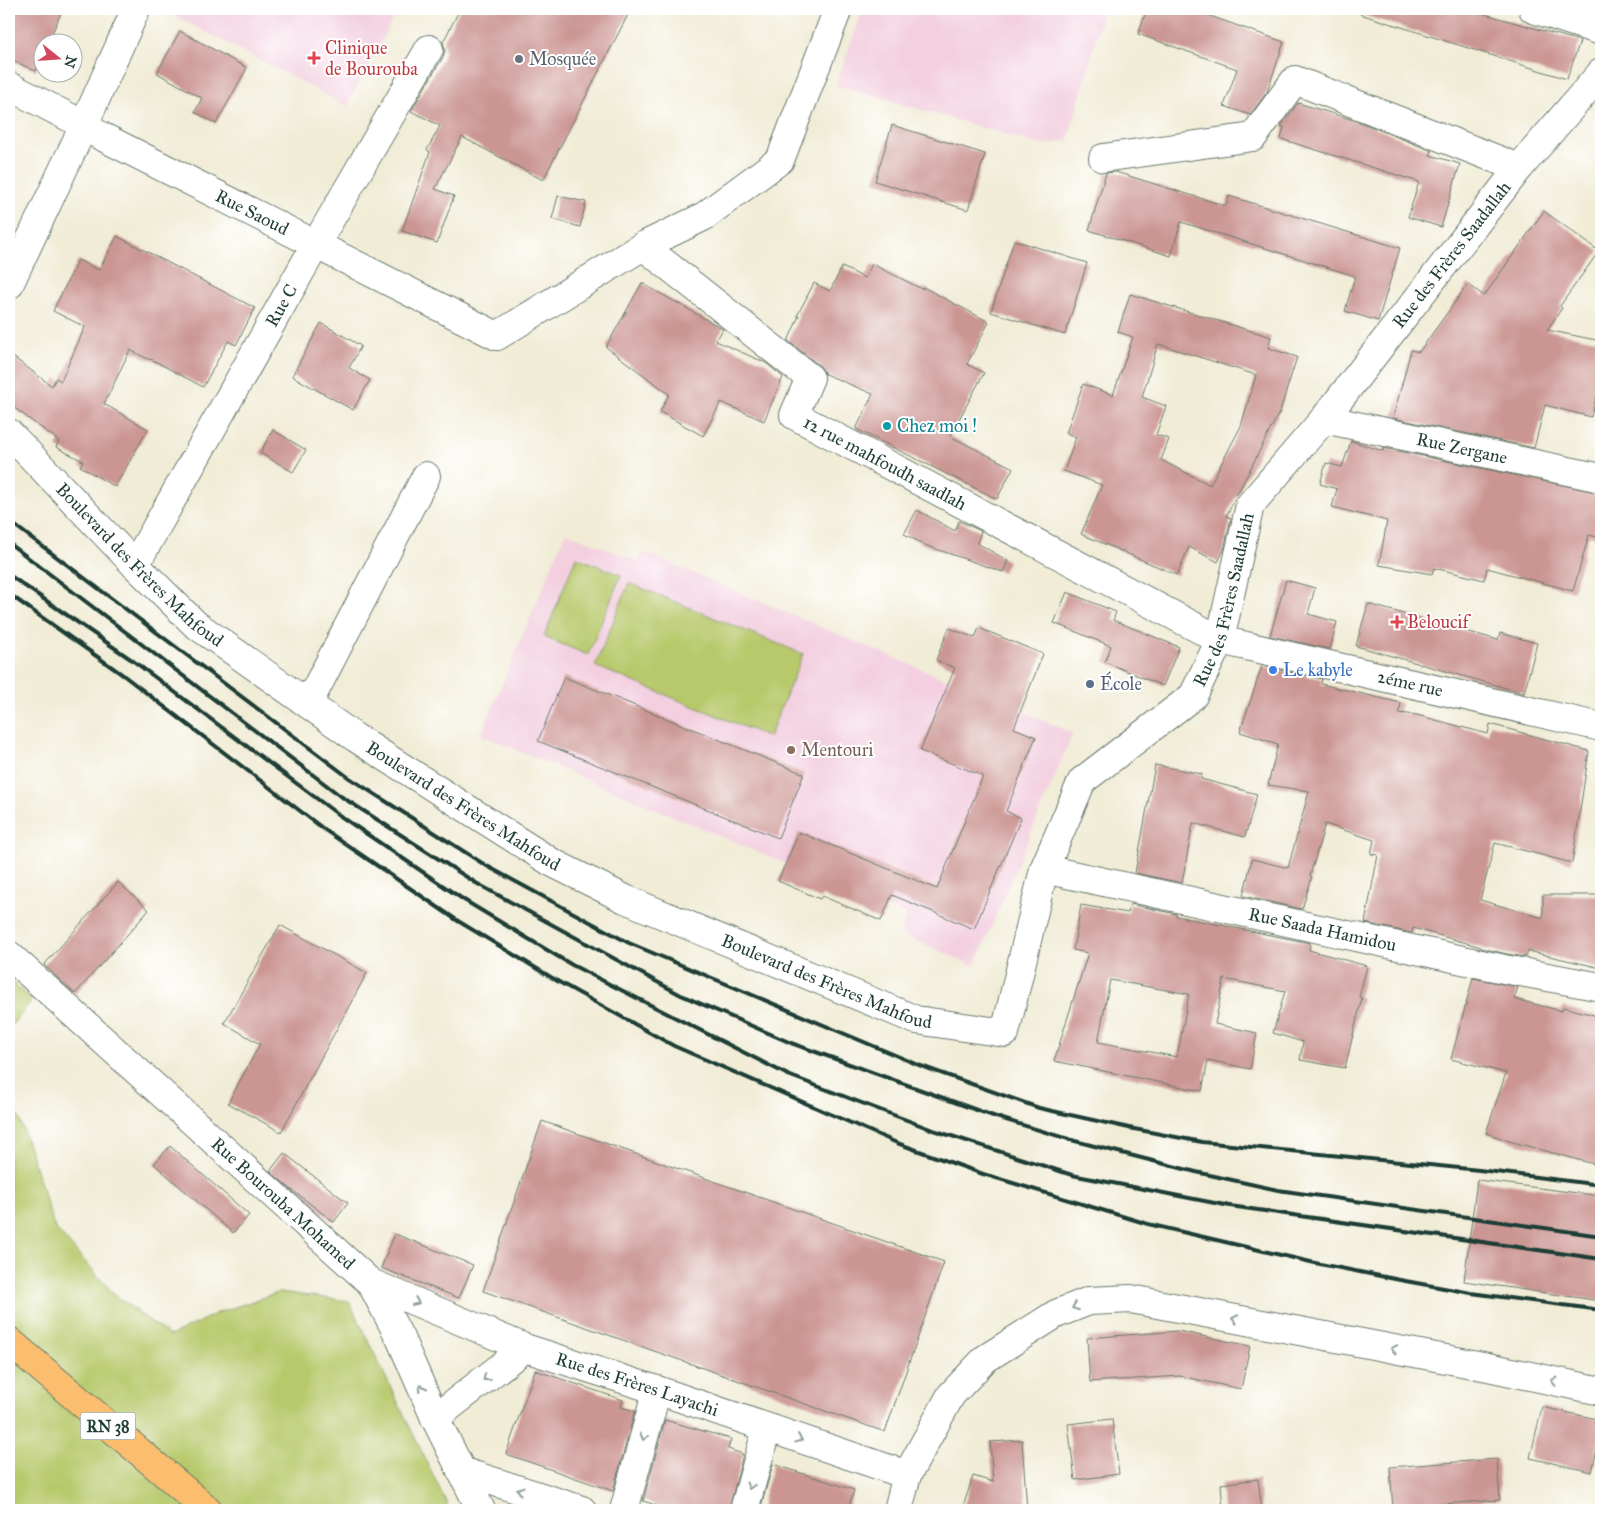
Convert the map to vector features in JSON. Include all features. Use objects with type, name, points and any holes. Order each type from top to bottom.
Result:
[{"type":"main road","name":"RN 38","points":[[9,1341],[208,1510]]},
{"type":"street","points":[[9,286],[136,9]]},
{"type":"street","points":[[643,246],[702,217],[780,160],[838,9]]},
{"type":"street","points":[[1533,9],[1601,31]]},
{"type":"street","name":"Rue C","points":[[135,565],[316,244],[429,49]]},
{"type":"street","name":"Rue des Frères Saadallah","points":[[1005,1033],[1044,870],[1082,781],[1193,696],[1220,640],[1250,505],[1324,419],[1519,168],[1601,73]]},
{"type":"street","points":[[1103,158],[1253,138],[1295,80],[1519,168]]},
{"type":"street","name":"Rue Saoud","points":[[9,86],[84,125],[99,135],[497,336],[643,246]]},
{"type":"street","name":"12 rue mahfoudh saadlah","points":[[643,246],[810,378],[794,415],[1220,640]]},
{"type":"street","name":"Rue Zergane","points":[[1324,419],[1601,478]]},
{"type":"street","name":"Boulevard des Frères Mahfoud","points":[[9,433],[135,565],[195,624],[356,738],[550,862],[625,899],[916,1020],[1005,1033]]},
{"type":"street","points":[[308,704],[426,476]]},
{"type":"street","name":"2éme rue","points":[[1220,640],[1601,728]]},
{"type":"street","name":"Rue Saada Hamidou","points":[[1044,870],[1494,967],[1601,987]]},
{"type":"street","name":"Rue Bourouba Mohamed","points":[[9,955],[371,1284],[400,1338],[435,1418],[481,1510]]},
{"type":"street","name":"Rue des Frères Layachi","points":[[371,1284],[525,1348],[657,1390],[907,1475]]},
{"type":"street","points":[[898,1510],[907,1475],[951,1395],[985,1359],[1056,1314],[1089,1301],[1132,1299],[1488,1367],[1601,1391]]},
{"type":"street","points":[[435,1418],[525,1348]]},
{"type":"street","points":[[624,1510],[657,1390]]},
{"type":"street","points":[[744,1510],[767,1428]]},
{"type":"street","points":[[461,1471],[582,1510]]},
{"type":"shaded area","name":"Clinique de Bourouba","points":[[162,9],[398,9],[347,106]]},
{"type":"shaded area","points":[[863,9],[1104,9],[1068,141],[1041,145],[836,85]]},
{"type":"shaded area","name":"Mentouri","points":[[566,532],[638,562],[643,552],[1073,733],[975,966],[900,934],[907,915],[481,735]]},
{"type":"green space","points":[[576,557],[621,575],[588,655],[544,637]]},
{"type":"green space","points":[[629,583],[803,654],[769,737],[595,666]]},
{"type":"green space","points":[[9,979],[32,1000],[9,1029]]},
{"type":"green space","points":[[9,1094],[22,1126],[55,1228],[115,1295],[170,1336],[217,1313],[280,1292],[349,1301],[450,1510],[9,1510]]},
{"type":"building","points":[[9,9],[63,9],[53,32],[32,32],[32,69],[9,59]]},
{"type":"building","name":"Mosquée","points":[[460,9],[631,9],[543,180],[462,137],[435,189],[454,196],[437,243],[402,231],[430,152],[427,150],[440,126],[411,111],[443,57],[445,50],[443,42]]},
{"type":"building","points":[[1147,9],[1190,9],[1284,42],[1267,92],[1250,115],[1224,106],[1237,69],[1138,34]]},
{"type":"building","points":[[1361,9],[1467,9],[1580,41],[1567,79],[1360,14]]},
{"type":"building","points":[[180,31],[247,68],[216,124],[195,112],[202,98],[157,73]]},
{"type":"building","points":[[1298,103],[1357,121],[1432,151],[1430,155],[1460,164],[1441,227],[1408,217],[1419,182],[1281,139],[1284,127],[1281,126]]},
{"type":"building","points":[[892,125],[985,154],[968,210],[875,181]]},
{"type":"building","points":[[1116,172],[1226,206],[1229,196],[1400,248],[1378,321],[1345,311],[1355,276],[1181,222],[1171,256],[1089,230],[1106,173]]},
{"type":"building","points":[[558,196],[586,202],[580,227],[552,219]]},
{"type":"building","points":[[1544,211],[1599,251],[1560,306],[1562,308],[1547,330],[1601,341],[1601,380],[1591,417],[1545,405],[1534,448],[1393,418],[1411,350],[1419,352],[1468,284],[1484,296]]},
{"type":"building","points":[[117,236],[255,308],[236,345],[228,341],[203,387],[130,350],[104,404],[148,429],[115,487],[80,466],[83,461],[56,447],[59,441],[9,404],[9,354],[52,386],[56,378],[61,381],[85,327],[53,311],[78,260],[99,270]]},
{"type":"building","points":[[1014,240],[1087,263],[1065,335],[991,312]]},
{"type":"building","points":[[872,264],[922,289],[923,287],[989,322],[967,364],[984,373],[950,436],[1013,468],[997,499],[856,429],[873,394],[825,374],[820,366],[788,341],[799,316],[797,316],[814,283],[830,291],[842,267],[865,278]]},
{"type":"building","points":[[642,283],[723,329],[716,341],[766,363],[783,377],[764,421],[721,402],[703,436],[660,412],[669,394],[606,347]]},
{"type":"building","points":[[1130,294],[1271,337],[1268,348],[1297,357],[1280,411],[1226,516],[1231,518],[1224,550],[1218,562],[1189,547],[1177,575],[1081,534],[1102,485],[1064,471],[1076,437],[1066,433],[1083,384],[1113,395],[1133,337],[1118,332]],"holes":[[[1158,344],[1256,375],[1241,426],[1210,485],[1161,460],[1169,439],[1156,435],[1166,406],[1142,397]]]},
{"type":"building","points":[[321,323],[361,346],[349,368],[370,380],[353,410],[292,376]]},
{"type":"building","points":[[273,430],[306,450],[293,472],[260,453]]},
{"type":"building","points":[[1351,441],[1383,451],[1384,448],[1601,493],[1601,538],[1589,535],[1573,591],[1487,568],[1484,580],[1434,568],[1432,574],[1379,565],[1387,521],[1332,507],[1337,489],[1320,484],[1326,463],[1342,467]]},
{"type":"building","points":[[917,510],[955,531],[959,521],[981,531],[977,543],[1008,561],[1003,572],[927,546],[904,534]]},
{"type":"building","points":[[1286,580],[1315,588],[1308,614],[1337,622],[1330,649],[1270,636]]},
{"type":"building","points":[[1067,592],[1116,612],[1113,620],[1179,647],[1163,686],[1105,662],[1111,646],[1054,623]]},
{"type":"building","name":"Beloucif","points":[[1368,604],[1498,640],[1500,633],[1537,643],[1524,693],[1356,646]]},
{"type":"building","points":[[949,628],[975,638],[979,628],[1043,654],[1014,728],[1036,737],[1006,811],[1021,818],[974,929],[892,895],[881,921],[822,896],[820,899],[778,881],[799,832],[937,889],[983,776],[920,751],[955,668],[936,660]]},
{"type":"building","points":[[1262,666],[1322,679],[1321,684],[1401,703],[1399,713],[1417,715],[1488,734],[1490,724],[1589,751],[1572,863],[1495,843],[1480,900],[1543,918],[1543,895],[1601,895],[1601,968],[1528,951],[1526,957],[1507,954],[1413,928],[1412,933],[1365,923],[1378,855],[1371,854],[1374,840],[1325,824],[1302,909],[1243,896],[1252,859],[1288,868],[1309,791],[1268,785],[1278,744],[1240,732]]},
{"type":"building","points":[[564,677],[804,774],[778,838],[538,741]]},
{"type":"building","points":[[1155,765],[1202,774],[1201,779],[1257,794],[1245,837],[1193,823],[1182,883],[1135,873]]},
{"type":"building","points":[[118,882],[149,910],[75,994],[44,965]]},
{"type":"building","points":[[1130,904],[1176,914],[1176,916],[1310,943],[1309,950],[1367,966],[1359,997],[1362,998],[1345,1068],[1300,1060],[1303,1042],[1273,1033],[1285,991],[1224,979],[1215,1024],[1257,1033],[1250,1069],[1208,1060],[1202,1091],[1054,1061],[1088,953],[1073,950],[1081,905],[1128,913]],"holes":[[[1110,980],[1189,994],[1177,1057],[1098,1042]]]},
{"type":"building","points":[[280,925],[367,973],[281,1132],[228,1103],[260,1044],[224,1023]]},
{"type":"building","points":[[1473,978],[1518,987],[1514,999],[1562,1011],[1563,1007],[1601,1017],[1601,1166],[1486,1133],[1506,1073],[1451,1059]]},
{"type":"building","points":[[542,1121],[944,1262],[885,1432],[483,1291]]},
{"type":"building","points":[[170,1146],[249,1215],[233,1233],[154,1164]]},
{"type":"building","points":[[284,1153],[348,1203],[334,1222],[270,1171]]},
{"type":"building","points":[[1477,1180],[1601,1196],[1601,1301],[1464,1281]]},
{"type":"building","points":[[395,1234],[473,1265],[459,1298],[381,1268]]},
{"type":"building","points":[[1178,1331],[1250,1346],[1241,1389],[1180,1376],[1090,1382],[1087,1338]]},
{"type":"building","points":[[535,1370],[623,1400],[621,1407],[635,1411],[613,1491],[506,1454]]},
{"type":"building","points":[[1542,1407],[1601,1420],[1601,1430],[1592,1472],[1530,1458]]},
{"type":"building","points":[[1112,1419],[1119,1474],[1075,1480],[1068,1424]]},
{"type":"building","points":[[665,1420],[731,1439],[728,1449],[743,1454],[729,1510],[671,1510],[643,1501]]},
{"type":"building","points":[[1022,1440],[1027,1510],[962,1510],[973,1476],[993,1482],[990,1442]]},
{"type":"building","points":[[1497,1459],[1500,1500],[1428,1505],[1428,1510],[1393,1510],[1390,1467]]},
{"type":"building","points":[[773,1464],[854,1490],[848,1510],[760,1510]]},
{"type":"building","points":[[1258,1479],[1262,1510],[1223,1510],[1221,1484]]},
{"type":"railway","points":[[9,521],[348,777],[485,865],[629,943],[921,1066],[1039,1108],[1202,1142],[1479,1170],[1601,1185]]},
{"type":"railway","points":[[9,543],[342,797],[476,883],[681,995],[791,1043],[996,1117],[1075,1141],[1196,1172],[1278,1190],[1601,1236]]},
{"type":"railway","points":[[9,575],[132,660],[336,813],[464,900],[572,965],[788,1075],[933,1130],[1072,1175],[1230,1206],[1601,1259]]},
{"type":"railway","points":[[9,594],[123,675],[325,830],[458,921],[559,982],[674,1046],[897,1143],[983,1174],[1148,1224],[1315,1263],[1400,1280],[1471,1293],[1601,1310]]},
{"type":"place","name":"Clinique de Bourouba","points":[[314,58]]},
{"type":"place","name":"Mosquée","points":[[519,59]]},
{"type":"place","name":"Chez moi !","points":[[887,426]]},
{"type":"place","name":"Beloucif","points":[[1397,622]]},
{"type":"place","name":"Le kabyle","points":[[1273,670]]},
{"type":"place","name":"École","points":[[1090,684]]},
{"type":"place","name":"Mentouri","points":[[791,750]]}]
